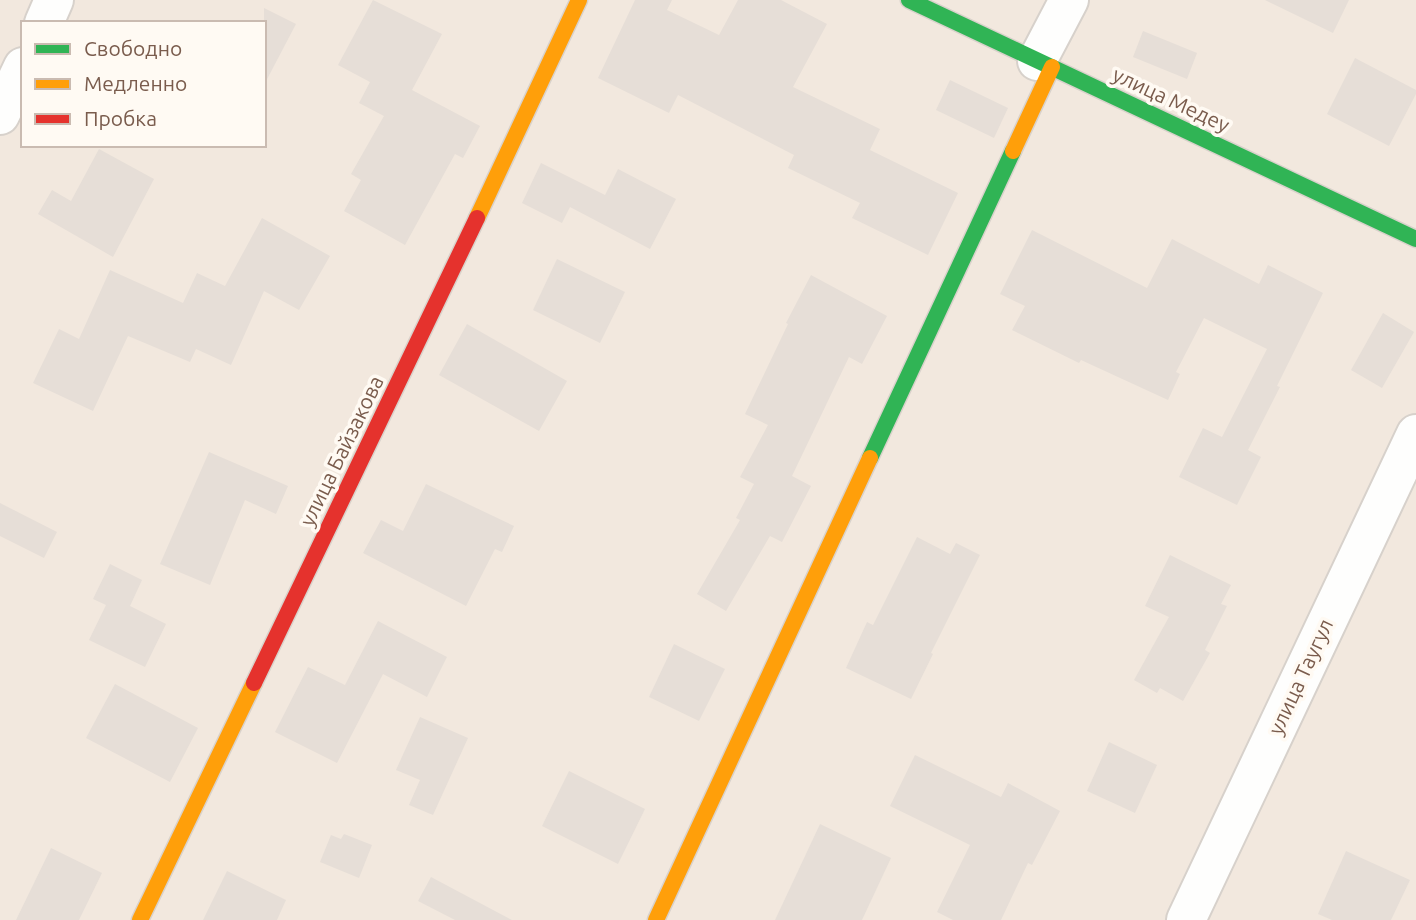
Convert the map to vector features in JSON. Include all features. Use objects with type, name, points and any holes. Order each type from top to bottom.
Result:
[{"type":"street","points":[[45,21],[54,0]]},
{"type":"street","name":"улица Байзакова","points":[[140,920],[579,0]]},
{"type":"street","name":"улица Медеу","points":[[909,0],[1416,239]]},
{"type":"street","points":[[656,920],[1045,64],[1069,0]]},
{"type":"street","points":[[0,115],[21,71]]},
{"type":"street","name":"улица Таугул","points":[[1186,920],[1416,434]]},
{"type":"shaded area","points":[[0,0],[1416,0],[1416,920],[0,920]]},
{"type":"building","points":[[373,0],[442,34],[412,90],[480,126],[463,158],[455,154],[405,245],[344,211],[361,180],[351,174],[384,116],[359,103],[370,82],[338,65]]},
{"type":"building","points":[[635,0],[672,0],[667,10],[719,35],[738,0],[781,0],[827,24],[793,87],[880,129],[870,150],[958,193],[928,255],[852,218],[860,203],[788,168],[794,155],[678,95],[669,113],[598,78]]},
{"type":"building","points":[[1265,0],[1349,0],[1333,33]]},
{"type":"building","points":[[264,8],[296,24],[266,81],[266,21]]},
{"type":"building","points":[[1143,31],[1197,53],[1187,79],[1133,57]]},
{"type":"building","points":[[1355,58],[1416,90],[1389,146],[1327,114]]},
{"type":"building","points":[[950,80],[1008,108],[994,138],[936,110]]},
{"type":"building","points":[[99,149],[154,179],[113,257],[38,214],[52,190],[71,201]]},
{"type":"building","points":[[541,163],[605,195],[618,169],[676,199],[650,249],[570,207],[562,223],[522,203]]},
{"type":"building","points":[[262,218],[330,256],[299,310],[264,291],[231,365],[196,349],[190,362],[128,336],[93,411],[33,383],[59,329],[79,339],[110,270],[183,303],[197,273],[225,286]]},
{"type":"building","points":[[1032,230],[1147,288],[1172,239],[1259,284],[1268,265],[1323,293],[1248,450],[1261,457],[1237,505],[1179,477],[1203,428],[1222,437],[1267,349],[1204,318],[1176,372],[1180,374],[1168,400],[1081,360],[1079,363],[1012,330],[1025,306],[1000,294]]},
{"type":"building","points":[[557,259],[625,292],[600,343],[533,310]]},
{"type":"building","points":[[811,275],[887,316],[862,364],[849,357],[792,476],[811,486],[782,542],[770,536],[726,611],[697,594],[740,520],[736,518],[754,484],[740,477],[768,425],[745,414]]},
{"type":"building","points":[[1383,313],[1414,332],[1382,388],[1351,370]]},
{"type":"building","points":[[467,324],[567,381],[539,431],[439,375]]},
{"type":"building","points":[[209,452],[288,486],[276,514],[245,500],[210,585],[160,564]]},
{"type":"building","points":[[426,484],[514,526],[502,552],[495,549],[466,606],[363,553],[381,520],[403,531]]},
{"type":"building","points":[[0,503],[57,532],[44,558],[0,536]]},
{"type":"building","points":[[917,537],[950,554],[956,543],[980,555],[911,699],[846,668],[867,622],[873,625]]},
{"type":"building","points":[[1170,555],[1231,585],[1221,604],[1227,606],[1205,650],[1210,653],[1183,701],[1160,688],[1157,693],[1134,680],[1169,617],[1145,606]]},
{"type":"building","points":[[110,564],[142,580],[130,606],[166,624],[145,667],[89,640],[106,605],[93,599]]},
{"type":"building","points":[[378,621],[447,657],[427,697],[383,674],[337,763],[275,732],[308,667],[345,685]]},
{"type":"building","points":[[674,644],[725,669],[699,721],[649,697]]},
{"type":"building","points":[[115,684],[198,728],[170,782],[86,738]]},
{"type":"building","points":[[420,717],[468,738],[433,815],[409,805],[420,780],[396,770]]},
{"type":"building","points":[[1109,742],[1157,765],[1135,813],[1087,791]]},
{"type":"building","points":[[915,755],[1001,797],[1008,783],[1060,811],[1032,865],[1028,863],[1001,920],[953,920],[937,912],[970,845],[890,806]]},
{"type":"building","points":[[569,771],[645,809],[618,864],[542,826]]},
{"type":"building","points":[[820,824],[891,858],[862,920],[775,920]]},
{"type":"building","points":[[344,834],[372,845],[359,878],[320,862],[331,835],[341,839]]},
{"type":"building","points":[[51,848],[102,873],[79,920],[16,920]]},
{"type":"building","points":[[1346,851],[1410,880],[1391,920],[1332,920],[1318,914]]},
{"type":"building","points":[[227,871],[286,900],[277,920],[203,920]]},
{"type":"building","points":[[431,877],[512,920],[455,920],[418,901]]},
{"type":"traffic: fast","points":[[909,0],[1416,239]]},
{"type":"traffic: fast","points":[[870,458],[1013,151]]},
{"type":"traffic: slow","points":[[477,218],[579,0]]},
{"type":"traffic: slow","points":[[1013,151],[1052,67]]},
{"type":"traffic: slow","points":[[656,920],[870,458]]},
{"type":"traffic: slow","points":[[140,920],[254,683]]},
{"type":"traffic: jam","points":[[254,683],[477,218]]}]
